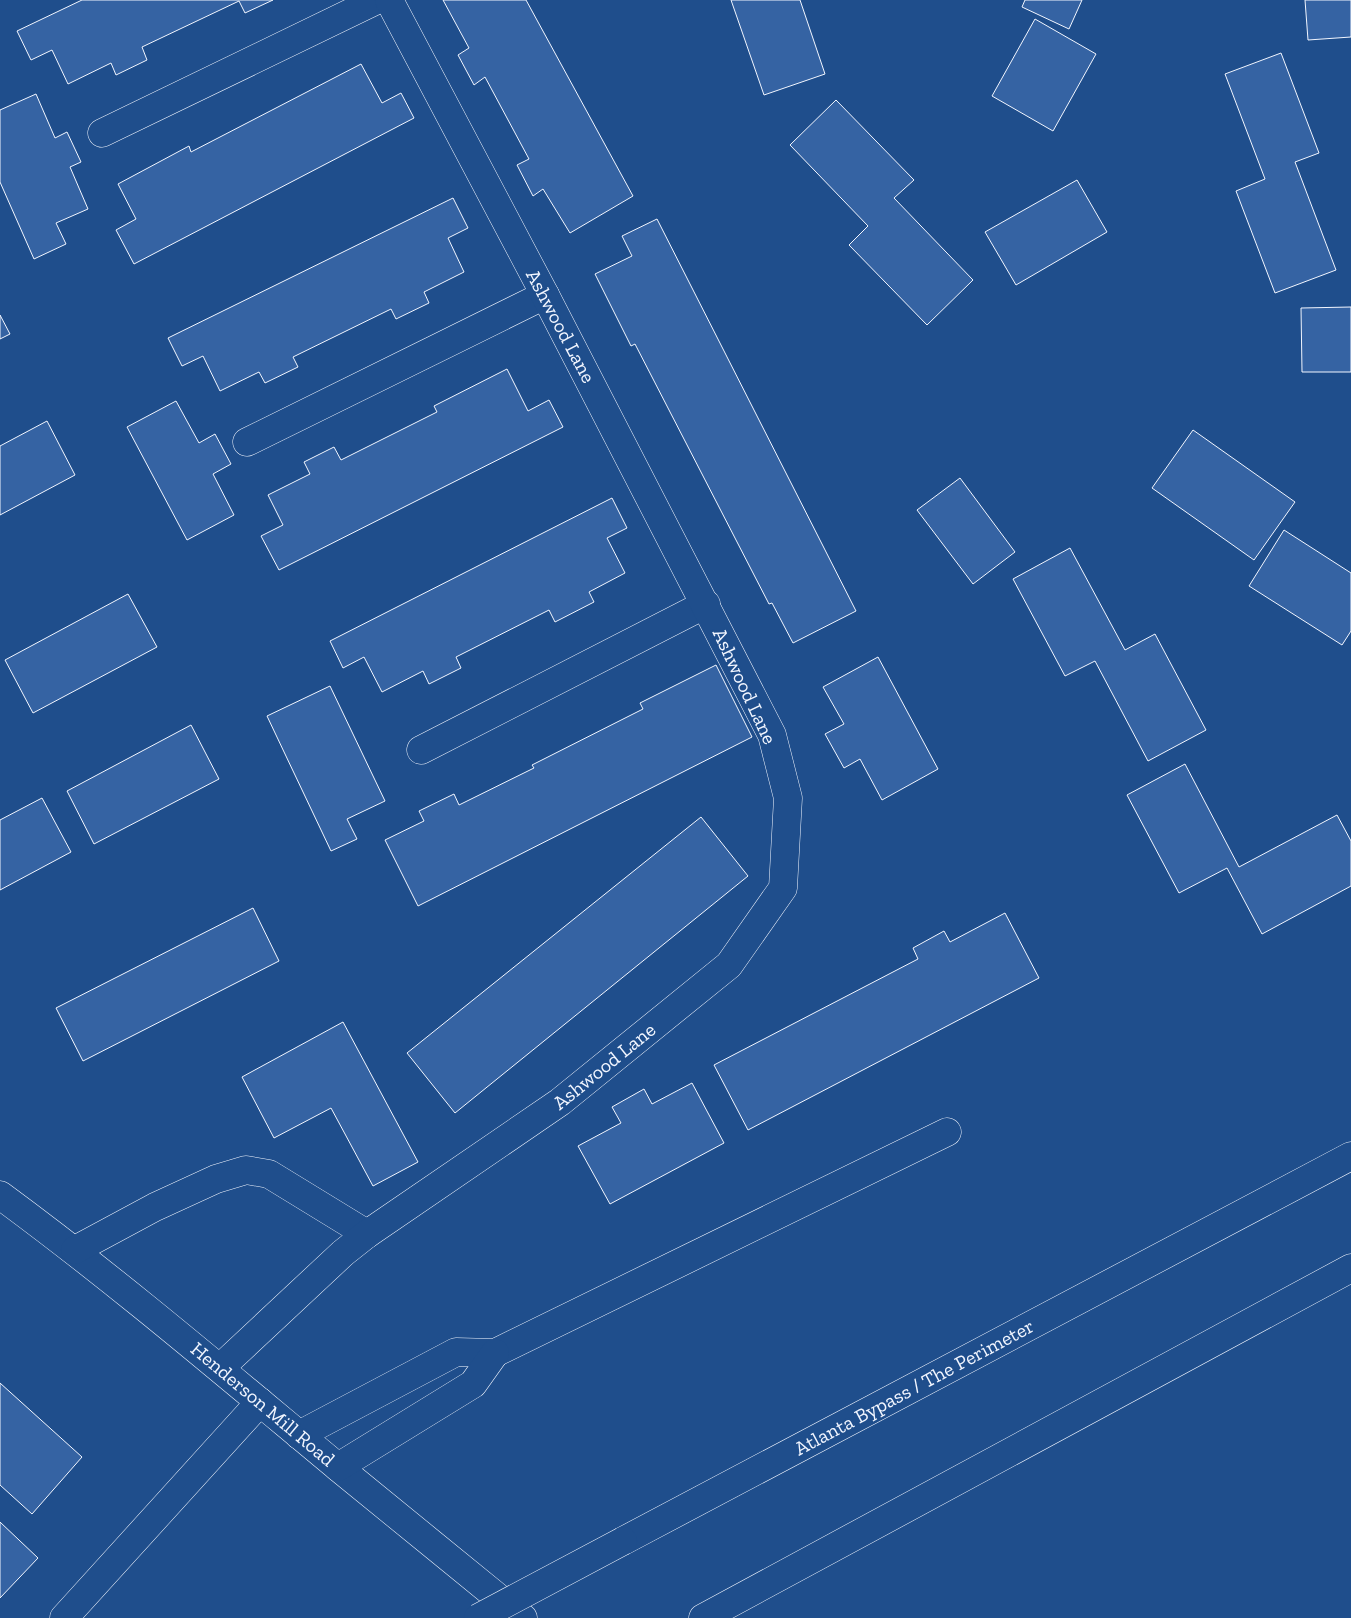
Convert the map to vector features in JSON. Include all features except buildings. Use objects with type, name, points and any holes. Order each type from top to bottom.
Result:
[{"type":"main road","points":[[102,133],[377,0]]},
{"type":"main road","name":"Ashwood Lane","points":[[221,1367],[343,1253],[367,1234],[560,1102],[729,965],[783,888],[788,798],[772,735],[545,295],[389,0]]},
{"type":"main road","points":[[247,442],[545,295]]},
{"type":"main road","points":[[421,750],[706,604]]},
{"type":"main road","points":[[299,1435],[456,1352],[495,1353],[947,1132]]},
{"type":"main road","name":"Atlanta Bypass / The Perimeter","points":[[478,1618],[1351,1156]]},
{"type":"main road","points":[[75,1250],[164,1203],[216,1179],[246,1170],[269,1174],[367,1234]]},
{"type":"main road","name":"Henderson Mill Road","points":[[0,1195],[75,1250],[221,1367],[299,1435],[523,1618]]},
{"type":"main road","points":[[703,1618],[1351,1268]]},
{"type":"main road","points":[[338,1467],[473,1384],[495,1353]]},
{"type":"main road","points":[[64,1618],[260,1402]]}]
